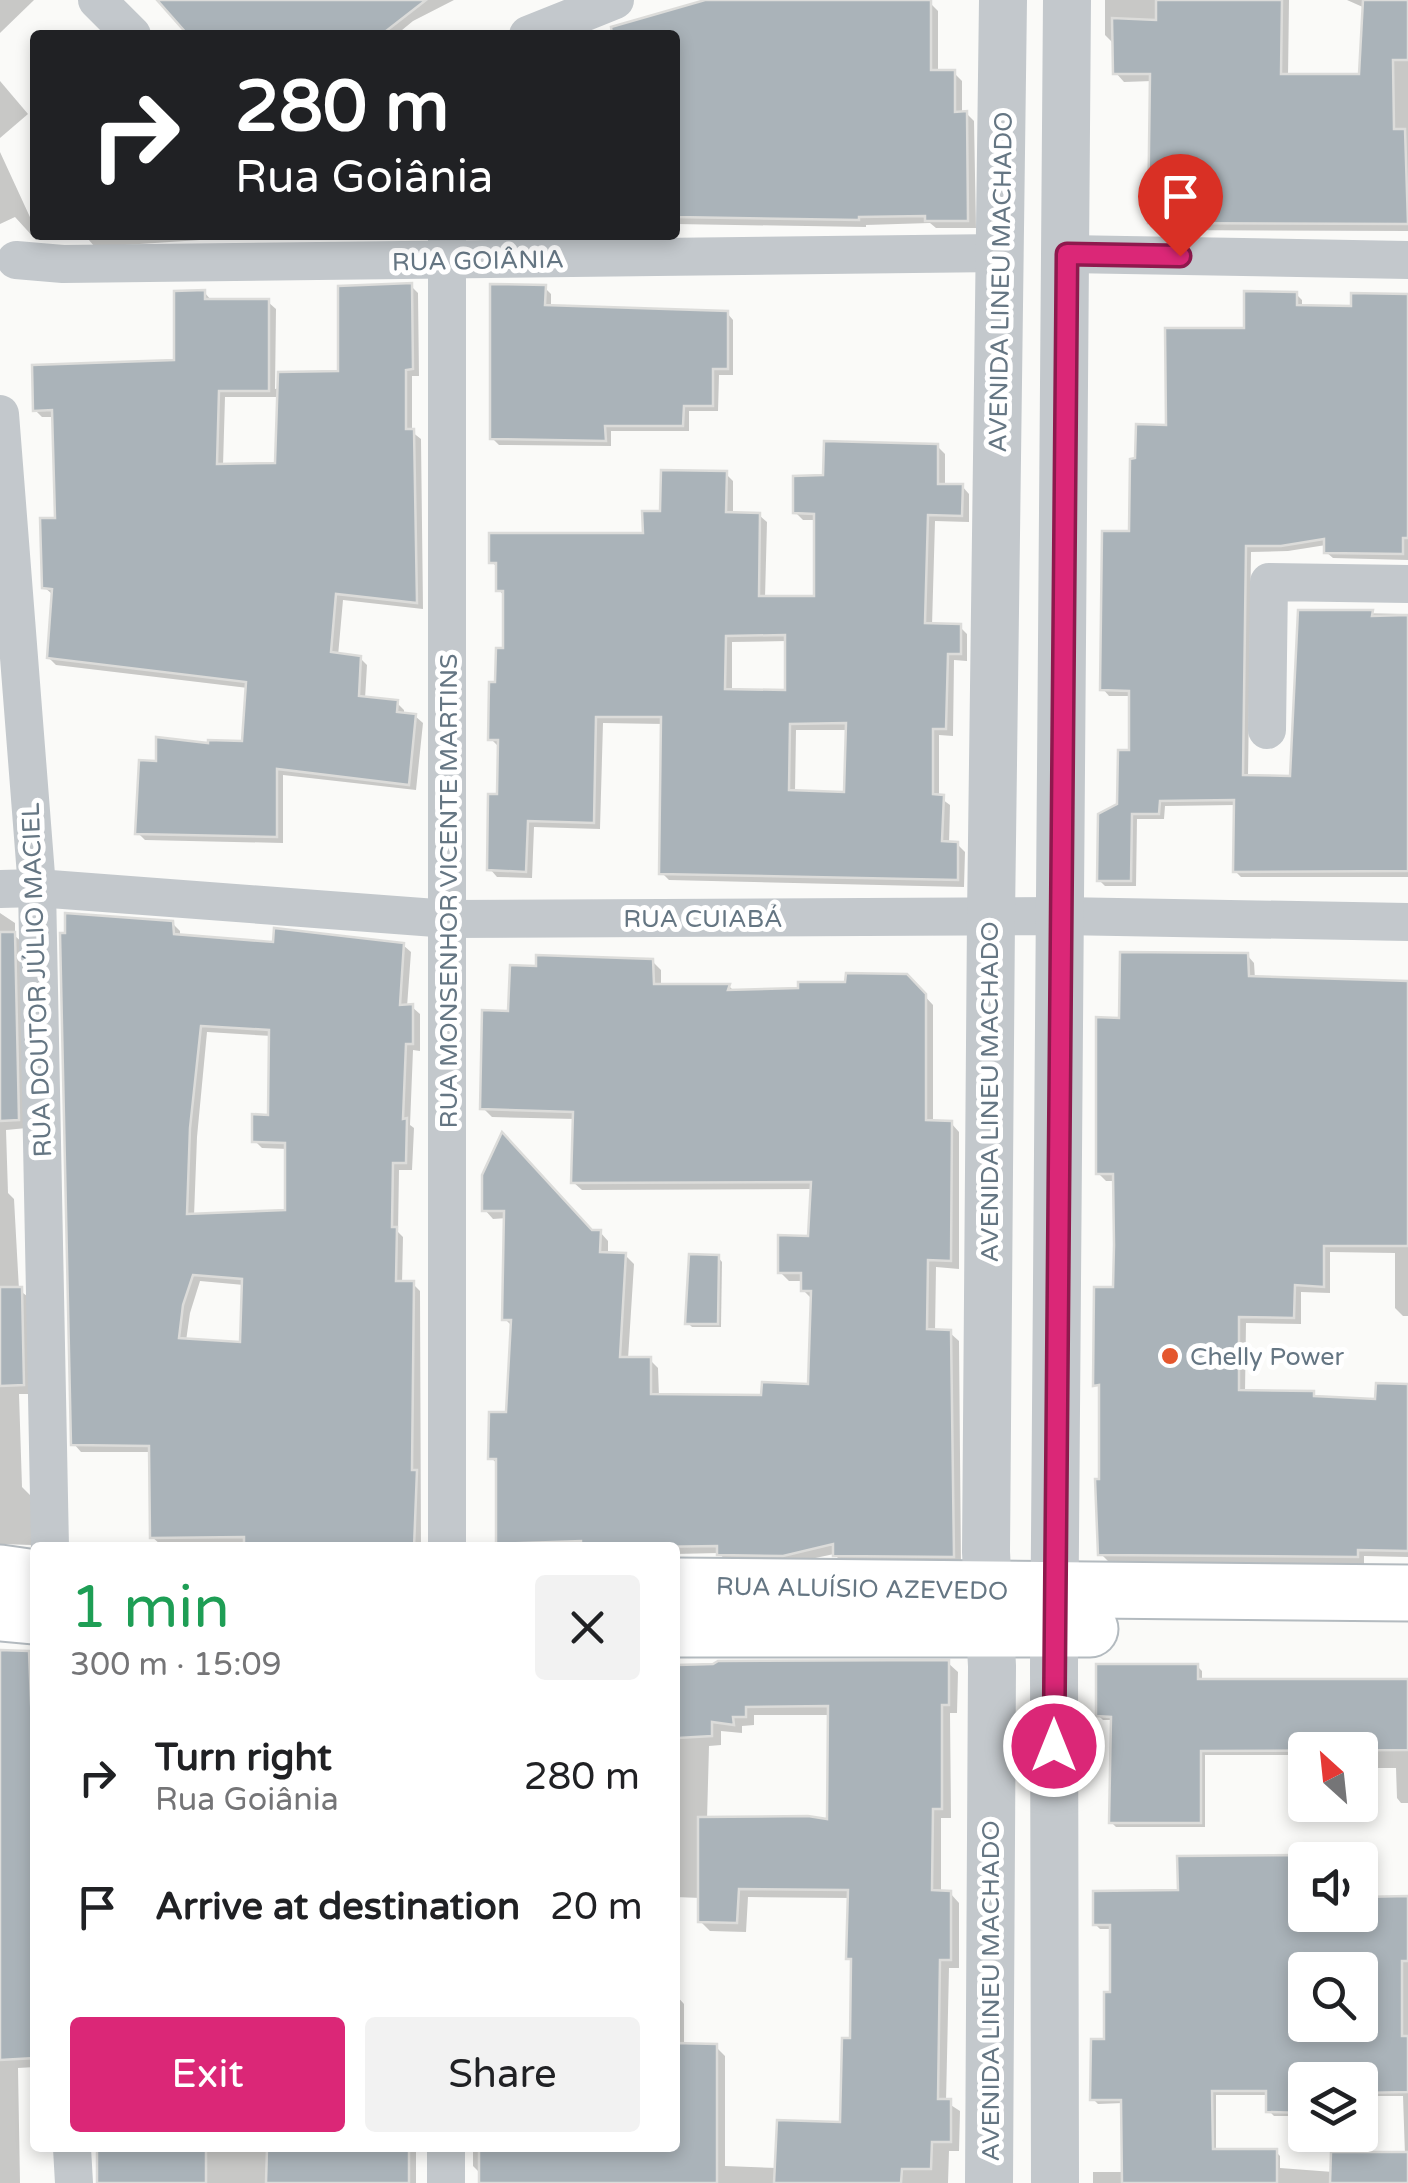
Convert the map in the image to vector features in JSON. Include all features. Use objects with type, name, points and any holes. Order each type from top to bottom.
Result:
[{"type":"main road","points":[[0,1573],[30,1577]]},
{"type":"main road","name":"RUA ALUÍSIO AZEVEDO","points":[[680,1586],[1408,1631]]},
{"type":"main road","name":"RUA ALUÍSIO AZEVEDO","points":[[1055,1610],[1408,1593]]},
{"type":"main road","name":"RUA ALUÍSIO AZEVEDO","points":[[680,1629],[989,1608]]},
{"type":"main road","points":[[0,1612],[30,1615]]},
{"type":"street","points":[[98,0],[127,30]]},
{"type":"street","points":[[541,30],[616,0]]},
{"type":"street","name":"AVENIDA LINEU MACHADO","points":[[989,2183],[990,917],[1004,0]]},
{"type":"street","points":[[1055,2183],[1055,1610],[1067,0]]},
{"type":"street","points":[[8,268],[53,240]]},
{"type":"street","name":"RUA GOIÂNIA","points":[[8,268],[448,248],[1000,252]]},
{"type":"street","name":"RUA MONSENHOR VICENTE MARTINS","points":[[447,1542],[448,248]]},
{"type":"street","points":[[1067,254],[1408,260]]},
{"type":"street","name":"RUA DOUTOR JÚLIO MACIEL","points":[[0,414],[50,1542]]},
{"type":"street","points":[[1267,730],[1270,582],[1408,584]]},
{"type":"street","name":"RUA CUIABÁ","points":[[19,888],[448,920],[1061,916],[1408,922]]},
{"type":"street","points":[[72,2152],[74,2183]]},
{"type":"street","points":[[446,2152],[446,2183]]},
{"type":"building","points":[[157,0],[426,0],[387,30],[184,30]]},
{"type":"building","points":[[705,0],[931,0],[931,70],[955,70],[955,112],[967,111],[968,221],[925,221],[925,216],[859,220],[680,217],[680,30],[611,27]]},
{"type":"building","points":[[1156,0],[1282,0],[1281,74],[1359,74],[1363,0],[1408,0],[1408,60],[1393,60],[1394,129],[1405,129],[1408,224],[1148,223],[1150,74],[1113,74],[1112,18],[1156,20]]},
{"type":"building","points":[[412,283],[413,369],[406,370],[406,429],[414,429],[417,603],[336,594],[331,652],[361,656],[359,696],[398,700],[397,712],[416,714],[409,785],[277,769],[277,837],[135,834],[139,760],[156,761],[156,737],[208,743],[242,741],[246,682],[47,658],[52,589],[42,588],[40,518],[55,518],[52,410],[33,411],[32,365],[174,360],[174,291],[205,290],[205,299],[269,299],[269,391],[219,391],[217,464],[275,463],[278,372],[338,371],[338,286]]},
{"type":"building","points":[[490,284],[546,285],[545,305],[728,311],[728,369],[713,369],[713,406],[684,406],[683,426],[605,426],[606,441],[490,439]]},
{"type":"building","points":[[1244,291],[1297,292],[1297,305],[1351,306],[1351,293],[1408,294],[1408,538],[1403,538],[1403,554],[1324,553],[1324,539],[1281,546],[1246,546],[1243,775],[1290,776],[1298,610],[1373,610],[1372,616],[1408,615],[1408,871],[1233,872],[1234,800],[1160,801],[1159,814],[1132,814],[1131,881],[1097,881],[1098,814],[1117,804],[1118,750],[1129,750],[1129,691],[1100,690],[1102,531],[1129,531],[1130,459],[1135,458],[1136,424],[1166,425],[1165,328],[1244,328]]},
{"type":"building","points":[[824,441],[938,444],[938,484],[963,484],[962,516],[928,515],[925,623],[961,624],[961,654],[948,654],[946,729],[933,729],[933,794],[944,795],[942,841],[958,842],[958,880],[659,874],[661,717],[596,717],[594,823],[528,821],[526,872],[487,870],[488,794],[497,794],[498,740],[488,740],[489,682],[495,682],[496,648],[503,648],[503,591],[496,591],[496,563],[489,563],[489,533],[643,533],[642,511],[660,511],[661,470],[727,471],[726,512],[760,513],[759,596],[814,596],[814,514],[793,513],[793,476],[823,475]],"holes":[[[785,635],[785,690],[725,689],[726,636]],[[846,723],[844,792],[789,790],[790,724]]]},
{"type":"building","points":[[65,913],[173,921],[174,934],[273,942],[274,928],[404,943],[400,1005],[413,1004],[413,1044],[406,1044],[406,1163],[393,1163],[392,1227],[397,1227],[396,1281],[414,1281],[414,1542],[150,1538],[149,1446],[71,1445],[60,933],[65,933]],"holes":[[[201,1026],[269,1030],[268,1115],[252,1114],[252,1142],[285,1143],[285,1210],[187,1214],[190,1128]],[[193,1275],[242,1279],[240,1342],[179,1338],[183,1305]]]},
{"type":"building","points":[[0,932],[15,932],[19,1120],[0,1121]]},
{"type":"building","points":[[1120,952],[1248,953],[1249,976],[1408,981],[1408,1246],[1324,1246],[1324,1287],[1295,1285],[1294,1318],[1239,1317],[1239,1390],[1314,1391],[1314,1396],[1375,1399],[1376,1383],[1408,1384],[1408,1551],[1358,1550],[1358,1557],[1098,1555],[1095,1479],[1099,1479],[1099,1385],[1093,1386],[1094,1287],[1113,1287],[1114,1245],[1113,1174],[1096,1174],[1096,1017],[1119,1018]]},
{"type":"building","points":[[536,955],[653,959],[654,984],[730,984],[728,990],[798,988],[798,982],[845,982],[846,973],[907,974],[926,994],[926,1120],[952,1121],[951,1261],[928,1260],[927,1329],[951,1330],[954,1557],[833,1556],[833,1544],[783,1556],[717,1555],[717,1546],[680,1547],[680,1542],[496,1542],[496,1459],[488,1459],[489,1412],[506,1412],[511,1320],[502,1320],[504,1211],[482,1211],[482,1175],[502,1132],[592,1230],[601,1230],[600,1252],[626,1253],[620,1357],[651,1357],[651,1394],[761,1395],[762,1382],[808,1384],[811,1291],[801,1291],[801,1273],[778,1273],[778,1235],[808,1236],[811,1182],[571,1183],[573,1112],[480,1109],[482,1010],[508,1011],[510,965],[536,966]]},
{"type":"building","points":[[689,1254],[719,1255],[718,1324],[685,1324]]},
{"type":"building","points":[[0,1287],[22,1287],[24,1385],[0,1386]]},
{"type":"building","points":[[0,1650],[29,1651],[30,2058],[0,2060]]},
{"type":"building","points":[[949,1660],[949,1705],[942,1705],[942,1809],[933,1809],[932,1890],[951,1891],[951,1960],[940,1960],[938,2099],[951,2099],[951,2142],[932,2142],[931,2169],[902,2169],[901,2183],[774,2183],[777,2120],[840,2122],[842,2038],[850,2038],[848,1890],[739,1889],[737,1923],[698,1922],[698,1817],[827,1819],[828,1706],[746,1707],[746,1717],[733,1717],[734,1725],[712,1722],[712,1736],[680,1738],[680,1665],[718,1661]]},
{"type":"building","points":[[1096,1664],[1198,1664],[1198,1679],[1408,1679],[1408,1750],[1378,1750],[1378,1732],[1288,1732],[1288,1751],[1201,1751],[1201,1823],[1109,1823],[1111,1717],[1096,1716]]},
{"type":"building","points":[[1288,1855],[1288,1932],[1378,1932],[1378,1897],[1408,1896],[1408,1961],[1402,1961],[1402,2036],[1408,2036],[1408,2092],[1378,2093],[1378,2062],[1288,2062],[1288,2113],[1266,2112],[1266,2091],[1212,2091],[1213,2149],[1277,2149],[1277,2183],[1122,2183],[1121,2100],[1090,2100],[1091,2039],[1104,2039],[1104,1992],[1110,1992],[1110,1925],[1093,1925],[1093,1891],[1178,1890],[1177,1856]]},
{"type":"building","points":[[680,2043],[717,2044],[717,2183],[479,2183],[479,2152],[680,2152]]},
{"type":"building","points":[[97,2152],[206,2152],[206,2183],[97,2183]]},
{"type":"building","points":[[267,2152],[409,2152],[409,2183],[266,2183]]},
{"type":"building","points":[[1331,2152],[1408,2152],[1408,2183],[1330,2183]]},
{"type":"place","name":"Chelly Power","points":[[1170,1356]]},
{"type":"route","points":[[1054,1746],[1067,254],[1180,256]]}]
